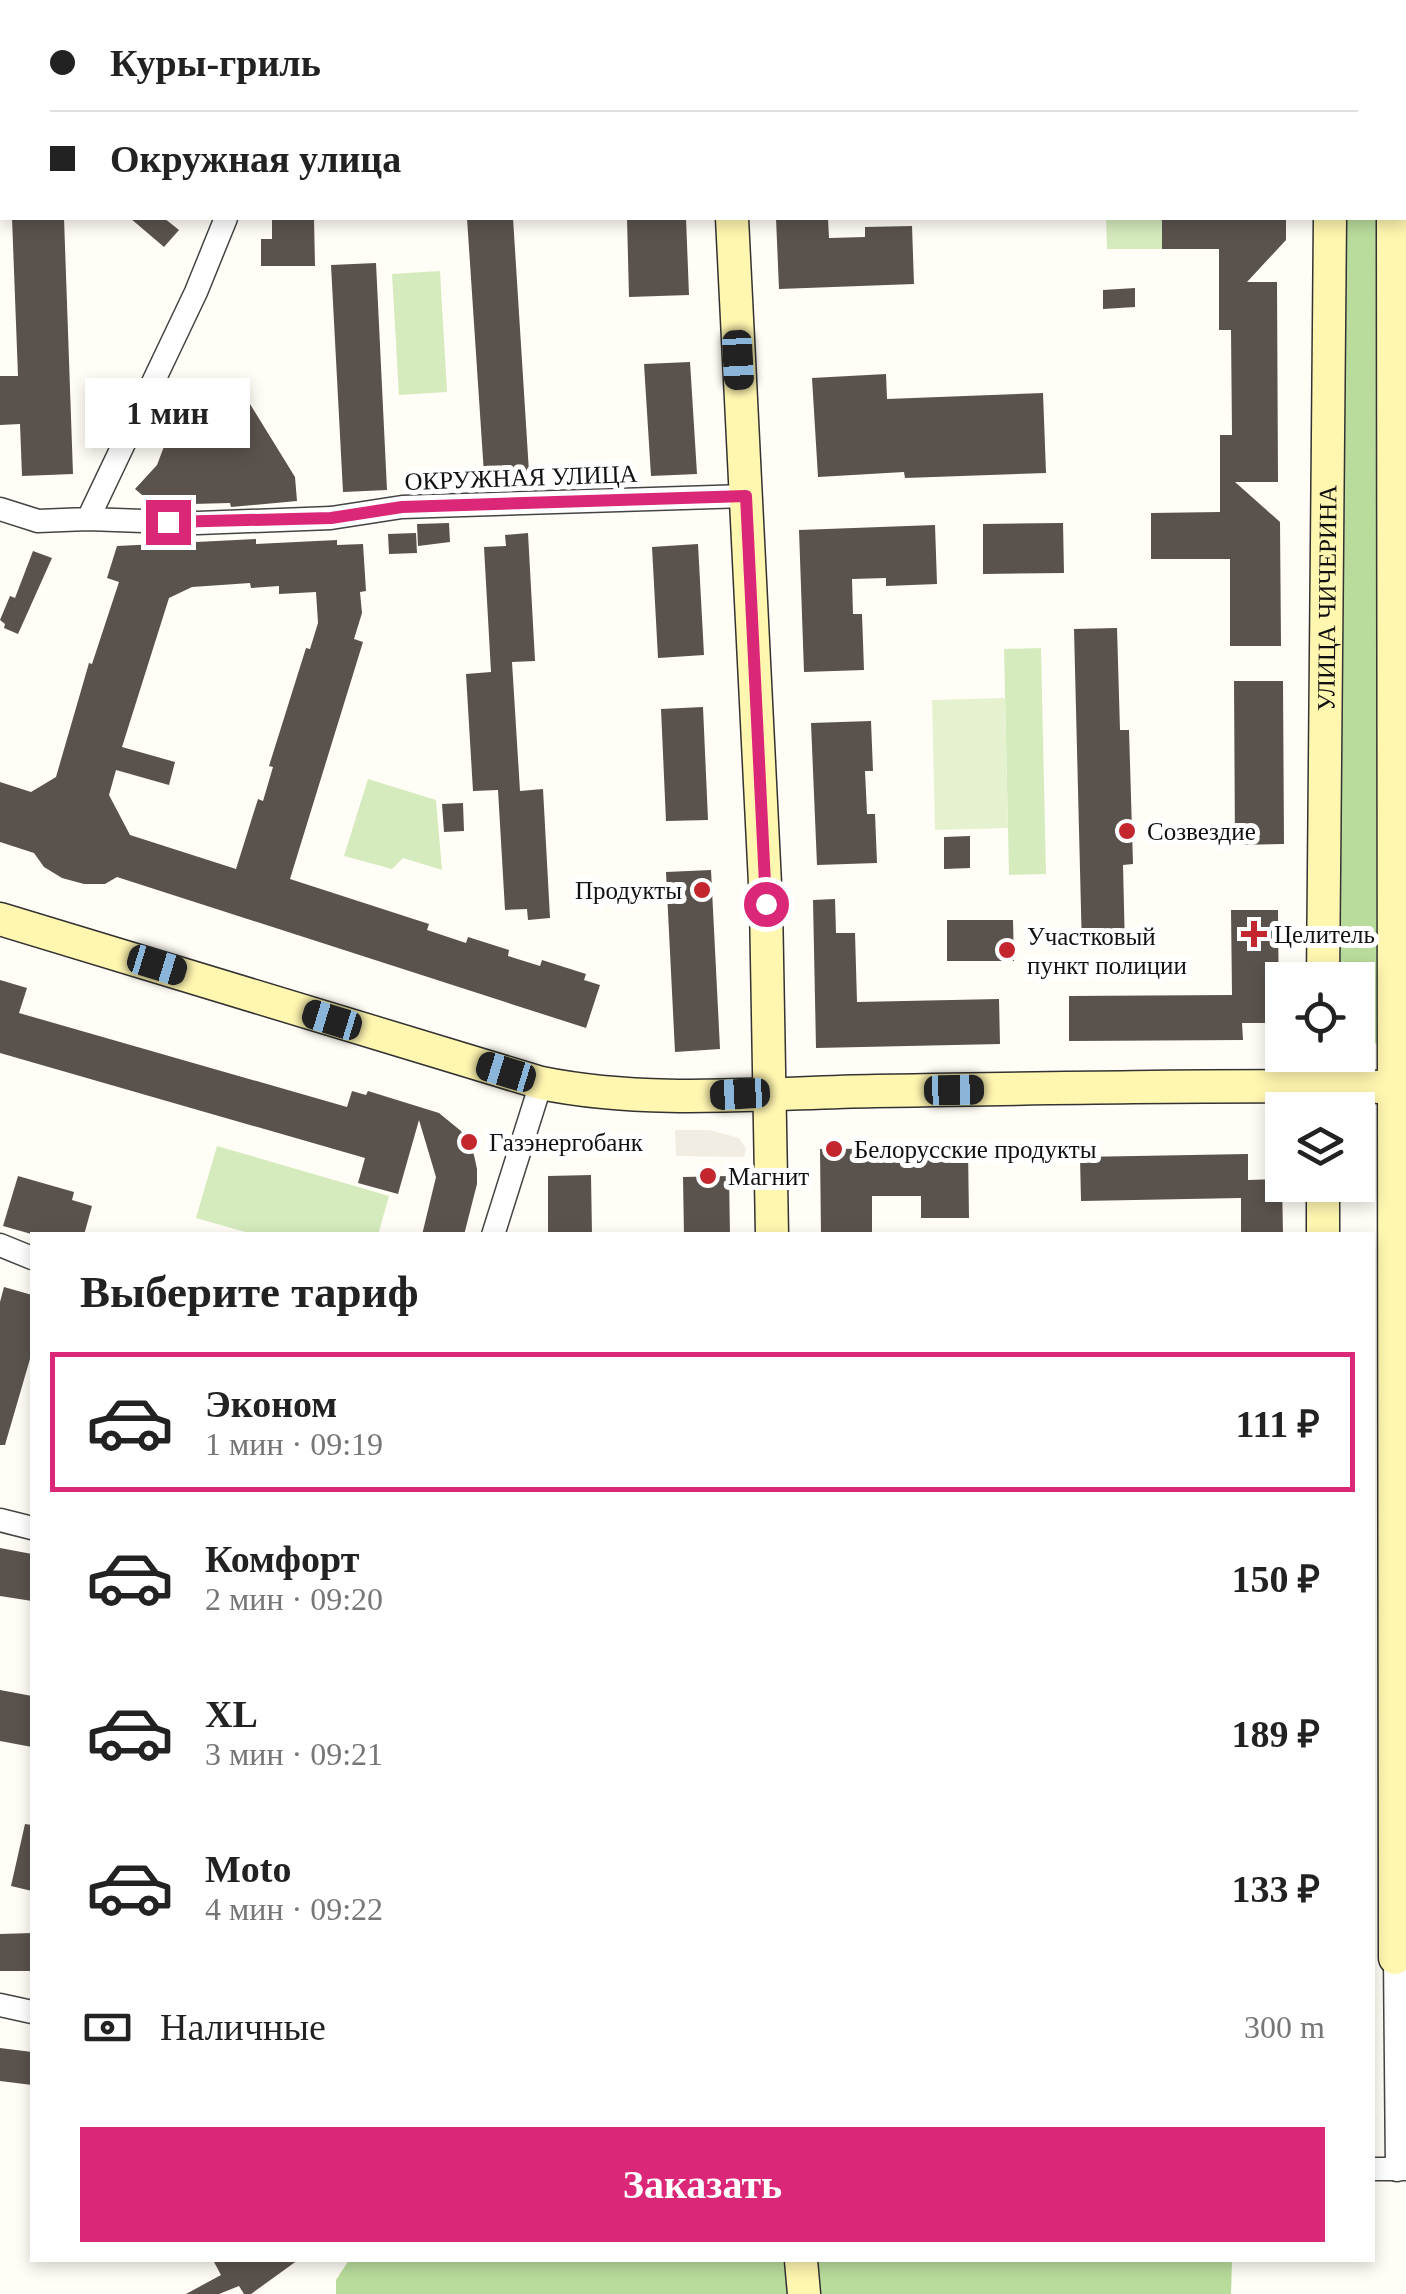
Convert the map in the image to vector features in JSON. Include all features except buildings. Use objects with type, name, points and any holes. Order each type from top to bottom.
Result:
[{"type":"street","points":[[88,519],[196,292],[225,220]]},
{"type":"street","points":[[732,220],[766,904],[772,1232]]},
{"type":"street","name":"УЛИЦА ЧИЧЕРИНА","points":[[1323,962],[1330,220]]},
{"type":"street","points":[[1375,2169],[1401,2169],[1391,1958],[1399,1087],[1400,466],[1394,220]]},
{"type":"street","name":"ОКРУЖНАЯ УЛИЦА","points":[[0,509],[38,521],[216,522],[331,518],[402,507],[746,496]]},
{"type":"street","points":[[0,919],[541,1082],[604,1092],[709,1096],[1322,1084],[1399,1087]]},
{"type":"street","points":[[494,1232],[541,1082]]},
{"type":"street","points":[[1323,1202],[1323,1232]]},
{"type":"street","points":[[0,1245],[30,1257]]},
{"type":"street","points":[[0,1520],[30,1528]]},
{"type":"street","points":[[0,2005],[30,2012]]},
{"type":"street","points":[[801,2262],[804,2294]]},
{"type":"green space","points":[[1106,220],[1162,220],[1162,249],[1107,249]]},
{"type":"green space","points":[[1330,220],[1396,220],[1391,1043],[1375,1043],[1375,962],[1323,962]]},
{"type":"green space","points":[[440,271],[447,392],[399,395],[392,274]]},
{"type":"green space","points":[[1041,648],[1046,874],[1009,875],[1004,649]]},
{"type":"green space","points":[[1005,698],[1008,828],[935,830],[932,700]]},
{"type":"green space","points":[[368,779],[436,800],[442,870],[403,858],[392,869],[344,856]]},
{"type":"green space","points":[[217,1146],[389,1196],[379,1232],[245,1232],[196,1218]]},
{"type":"green space","points":[[348,2262],[1232,2262],[1231,2294],[336,2294],[336,2280]]},
{"type":"shaded area","points":[[675,1130],[710,1130],[739,1138],[746,1149],[744,1157],[676,1156]]},
{"type":"place","name":"Созвездие","points":[[1127,831]]},
{"type":"place","name":"Продукты","points":[[702,890]]},
{"type":"place","name":"Целитель","points":[[1254,934]]},
{"type":"place","name":"Участковый пункт полиции","points":[[1007,950]]},
{"type":"place","name":"Газэнергобанк","points":[[469,1142]]},
{"type":"place","name":"Белорусские продукты","points":[[834,1149]]},
{"type":"place","name":"Магнит","points":[[708,1176]]},
{"type":"route","points":[[168,522],[331,518],[402,507],[746,496],[766,904]]}]
